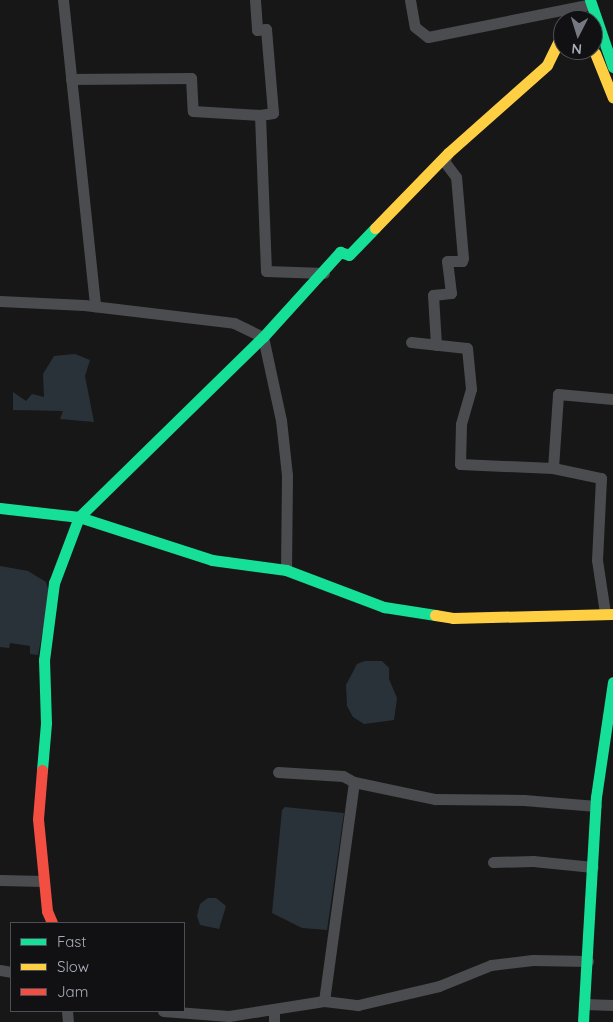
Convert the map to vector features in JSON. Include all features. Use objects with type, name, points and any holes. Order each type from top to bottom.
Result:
[{"type":"main road","points":[[603,51],[613,67]]},
{"type":"main road","points":[[52,922],[47,911],[38,819],[46,723],[44,660],[54,583],[79,517],[263,337],[324,273],[340,252],[349,255],[448,152],[547,65],[553,53]]},
{"type":"main road","points":[[603,56],[613,98]]},
{"type":"main road","points":[[0,508],[79,517],[212,560],[286,570],[384,607],[454,618],[609,613]]},
{"type":"main road","points":[[583,1022],[596,806],[612,686]]},
{"type":"street","points":[[63,0],[95,306]]},
{"type":"street","points":[[71,79],[190,78],[193,111],[273,113],[266,29],[257,30],[255,0]]},
{"type":"street","points":[[410,0],[415,27],[428,37],[580,7]]},
{"type":"street","points":[[260,114],[266,272],[324,273]]},
{"type":"street","points":[[436,345],[434,295],[451,293],[447,261],[462,261],[463,258],[456,177],[444,161],[448,152]]},
{"type":"street","points":[[0,300],[95,306],[234,323],[263,337],[281,420],[287,475],[286,570]]},
{"type":"street","points":[[411,342],[466,348],[471,389],[460,424],[460,464],[553,468],[601,478],[597,560],[609,613]]},
{"type":"street","points":[[553,468],[558,394],[613,399]]},
{"type":"street","points":[[278,772],[343,776],[354,782],[435,799],[524,800],[596,806]]},
{"type":"street","points":[[324,1002],[354,782]]},
{"type":"street","points":[[493,862],[533,861],[593,867]]},
{"type":"street","points":[[0,880],[44,881]]},
{"type":"street","points":[[177,1012],[229,1016],[324,1002],[358,1005],[438,986],[491,965],[533,960],[588,961]]},
{"type":"street","points":[[584,1004],[613,1005]]},
{"type":"street","points":[[274,1009],[274,1022]]},
{"type":"shaded area","points":[[75,354],[90,360],[85,376],[94,422],[60,419],[63,411],[13,410],[13,392],[26,401],[32,394],[44,397],[43,374],[54,356]]},
{"type":"shaded area","points":[[0,566],[28,571],[46,582],[50,595],[38,655],[30,654],[30,646],[10,643],[9,648],[0,647]]},
{"type":"shaded area","points":[[365,661],[382,661],[389,668],[389,679],[397,698],[394,720],[364,724],[353,717],[347,706],[346,685],[357,664]]},
{"type":"shaded area","points":[[285,807],[344,813],[327,930],[302,928],[272,913],[282,810]]},
{"type":"shaded area","points":[[208,898],[216,898],[226,906],[219,929],[200,925],[197,916],[200,904]]},
{"type":"traffic: fast","points":[[590,0],[613,67]]},
{"type":"traffic: fast","points":[[0,508],[79,517],[263,337],[340,252],[349,255],[375,228]]},
{"type":"traffic: fast","points":[[42,770],[46,723],[44,660],[54,583],[79,517],[212,560],[286,570],[384,607],[435,615]]},
{"type":"traffic: fast","points":[[583,1022],[596,797],[613,682]]},
{"type":"traffic: slow","points":[[375,228],[448,153],[547,65],[553,53]]},
{"type":"traffic: slow","points":[[598,60],[613,98]]},
{"type":"traffic: slow","points":[[435,615],[453,618],[613,614]]},
{"type":"traffic: jam","points":[[42,770],[38,819],[47,911],[52,922]]}]
